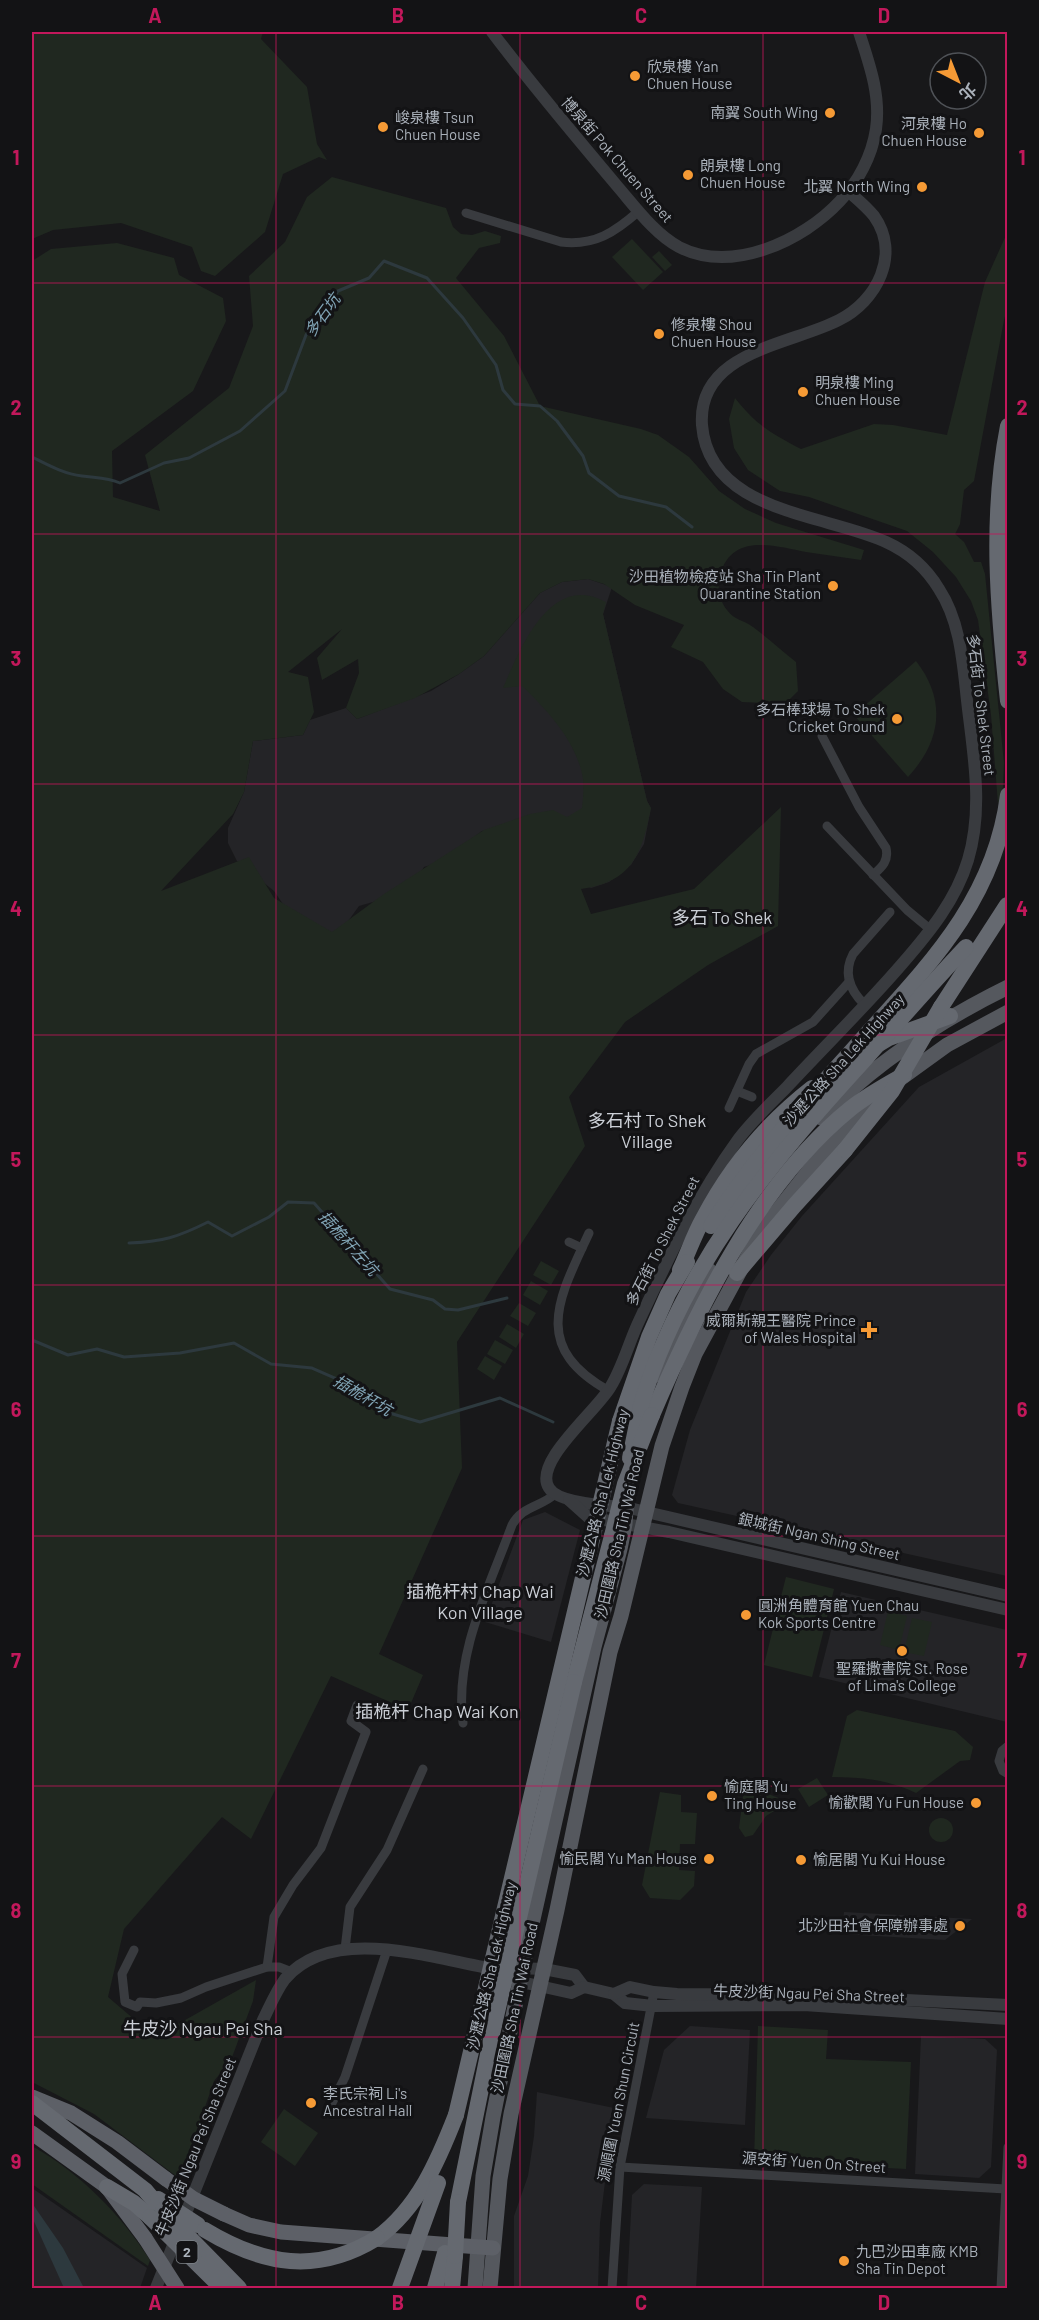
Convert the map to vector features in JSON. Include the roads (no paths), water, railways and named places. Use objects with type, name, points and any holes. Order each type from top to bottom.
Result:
[{"type":"highway","points":[[1008,426],[998,508],[998,590],[1008,701]]},
{"type":"highway","name":"沙瀝公路 Sha Lek Highway","points":[[400,2289],[450,2146],[620,1421],[649,1337],[680,1270],[734,1191],[771,1143],[949,940],[976,897],[989,868],[1008,795]]},
{"type":"highway","points":[[737,1273],[812,1184],[845,1150],[892,1091],[945,1000],[1007,905]]},
{"type":"highway","name":"沙瀝公路 Sha Lek Highway","points":[[435,2289],[458,2202],[494,2025],[571,1693],[625,1484],[640,1409],[654,1366],[683,1300],[722,1233],[765,1173],[817,1111],[958,955],[1007,905]]},
{"type":"highway","points":[[680,1270],[701,1221],[723,1183],[758,1138],[801,1097],[889,1038],[950,1016]]},
{"type":"highway","points":[[625,1484],[683,1346],[758,1213],[796,1165],[850,1109],[904,1075]]},
{"type":"highway","points":[[32,2097],[71,2113],[117,2142],[194,2199],[249,2224],[281,2232],[493,2248]]},
{"type":"highway","name":"2","points":[[32,2103],[152,2202],[239,2289]]},
{"type":"highway","points":[[152,2202],[253,2254],[274,2260],[297,2262],[336,2258],[377,2238],[407,2211],[422,2189],[456,2115]]},
{"type":"highway","name":"2","points":[[32,2133],[107,2187],[134,2203],[152,2202]]},
{"type":"highway","points":[[107,2187],[146,2238],[177,2289]]},
{"type":"highway","name":"2","points":[[152,2202],[222,2289]]},
{"type":"highway","points":[[452,2289],[458,2202]]},
{"type":"main road","name":"沙田圍路 Sha Tin Wai Road","points":[[475,2289],[476,2247],[485,2162],[522,1975],[594,1647],[625,1524],[625,1507],[655,1394],[669,1356],[707,1274],[752,1201],[802,1138],[842,1098],[895,1054],[950,1016],[1008,987]]},
{"type":"main road","name":"沙田圍路 Sha Tin Wai Road","points":[[490,2289],[500,2179],[511,2114],[544,1969],[610,1652],[621,1616],[662,1446],[695,1354],[761,1232],[804,1174],[851,1124],[904,1075],[963,1035],[1008,1012]]},
{"type":"street","name":"博泉街 Pok Chuen Street","points":[[492,32],[639,211],[661,234],[678,246],[708,257],[724,257],[756,251],[800,233],[828,213],[848,191],[868,156],[877,120],[874,80],[859,32]]},
{"type":"street","name":"多石街 To Shek Street","points":[[555,1494],[548,1487],[546,1480],[550,1461],[609,1391],[637,1326],[687,1222],[716,1171],[742,1135],[931,930],[958,885],[968,861],[975,827],[976,782],[960,648],[952,614],[938,587],[916,561],[886,542],[772,506],[738,487],[715,461],[703,431],[704,402],[716,380],[728,367],[752,353],[825,327],[848,315],[868,298],[884,270],[885,249],[880,228],[869,211],[848,191]]},
{"type":"street","points":[[466,213],[574,244],[587,243],[612,233],[639,211]]},
{"type":"street","points":[[822,736],[849,789],[886,848],[888,855],[886,861],[873,875]]},
{"type":"street","points":[[827,826],[907,910],[931,930]]},
{"type":"street","points":[[864,1004],[855,995],[849,982],[848,969],[853,954],[890,912]]},
{"type":"street","points":[[729,1108],[756,1054],[813,1022],[849,982]]},
{"type":"street","points":[[737,1091],[752,1097]]},
{"type":"street","points":[[589,1233],[560,1299],[559,1335],[566,1354],[578,1370],[609,1391]]},
{"type":"street","points":[[569,1242],[582,1248]]},
{"type":"street","points":[[463,1723],[461,1688],[466,1652],[512,1525],[521,1512],[542,1504],[555,1494],[569,1500],[625,1507]]},
{"type":"street","points":[[569,1500],[588,1516],[625,1524]]},
{"type":"street","name":"銀城街 Ngan Shing Street","points":[[625,1507],[644,1519],[1008,1610]]},
{"type":"street","name":"銀城街 Ngan Shing Street","points":[[625,1524],[644,1519],[1008,1596]]},
{"type":"street","points":[[267,1966],[274,1917],[293,1885],[321,1848],[366,1732],[351,1721],[357,1705],[375,1714]]},
{"type":"street","points":[[1008,1746],[1002,1751],[999,1761],[1003,1771],[1008,1774]]},
{"type":"street","points":[[345,1949],[350,1907],[387,1850],[423,1769]]},
{"type":"street","name":"牛皮沙街 Ngau Pei Sha Street","points":[[156,2289],[263,2020],[279,1988],[292,1972],[315,1957],[345,1949],[387,1950],[483,1967],[494,1965],[522,1975],[540,1986],[571,1993],[584,1987]]},
{"type":"street","points":[[134,1950],[122,1974],[125,2002],[137,2007],[140,2002],[181,1998],[267,1966],[279,1967],[292,1972]]},
{"type":"street","points":[[332,2103],[345,2078],[387,1950]]},
{"type":"street","name":"牛皮沙街 Ngau Pei Sha Street","points":[[522,1975],[544,1969],[574,1975],[584,1987],[614,1994],[625,2003],[653,2006],[804,2006],[1008,2019]]},
{"type":"street","name":"牛皮沙街 Ngau Pei Sha Street","points":[[614,1994],[630,1987],[654,1992],[804,1995],[1008,2005]]},
{"type":"street","name":"源順圍 Yuen Shun Circuit","points":[[612,2289],[620,2167],[654,1992]]},
{"type":"street","points":[[1001,2289],[1008,2147]]},
{"type":"street","name":"源安街 Yuen On Street","points":[[620,2167],[1006,2188]]},
{"type":"waterway","name":"多石坑","points":[[32,457],[69,473],[120,483],[164,463],[189,458],[240,431],[285,391],[306,335],[338,291],[369,278],[384,261],[427,278],[463,318],[496,365],[503,390],[515,404],[540,406],[557,421],[583,456],[589,473],[619,496],[666,507],[692,527]]},
{"type":"waterway","name":"插桅杆左坑","points":[[129,1243],[170,1238],[208,1222],[232,1236],[269,1217],[288,1202],[314,1203],[390,1289],[433,1300],[445,1309],[458,1310],[507,1298]]},
{"type":"waterway","name":"插桅杆坑","points":[[32,1340],[68,1355],[97,1349],[124,1357],[180,1353],[234,1343],[271,1364],[312,1368],[351,1385],[386,1412],[420,1422],[500,1398],[553,1422]]},
{"type":"place","name":"欣泉樓 Yan Chuen House","points":[[635,76]]},
{"type":"place","name":"南翼 South Wing","points":[[830,113]]},
{"type":"place","name":"峻泉樓 Tsun Chuen House","points":[[383,127]]},
{"type":"place","name":"河泉樓 Ho Chuen House","points":[[979,133]]},
{"type":"place","name":"朗泉樓 Long Chuen House","points":[[688,175]]},
{"type":"place","name":"北翼 North Wing","points":[[922,187]]},
{"type":"place","name":"修泉樓 Shou Chuen House","points":[[659,334]]},
{"type":"place","name":"明泉樓 Ming Chuen House","points":[[803,392]]},
{"type":"place","name":"沙田植物檢疫站 Sha Tin Plant Quarantine Station","points":[[833,586]]},
{"type":"place","name":"多石棒球場 To Shek Cricket Ground","points":[[897,719]]},
{"type":"place","name":"威爾斯親王醫院 Prince of Wales Hospital","points":[[869,1330]]},
{"type":"place","name":"圓洲角體育館 Yuen Chau Kok Sports Centre","points":[[746,1615]]},
{"type":"place","name":"聖羅撒書院 St. Rose of Lima's College","points":[[902,1651]]},
{"type":"place","name":"愉庭閣 Yu Ting House","points":[[712,1796]]},
{"type":"place","name":"愉歡閣 Yu Fun House","points":[[976,1803]]},
{"type":"place","name":"愉民閣 Yu Man House","points":[[709,1859]]},
{"type":"place","name":"愉居閣 Yu Kui House","points":[[801,1860]]},
{"type":"place","name":"北沙田社會保障辦事處","points":[[960,1926]]},
{"type":"place","name":"李氏宗祠 Li's Ancestral Hall","points":[[311,2103]]},
{"type":"place","name":"九巴沙田車廠 KMB Sha Tin Depot","points":[[844,2261]]},
{"type":"district","name":"多石 To Shek","points":[[722,918]]},
{"type":"district","name":"多石村 To Shek Village","points":[[647,1131]]},
{"type":"district","name":"插桅杆村 Chap Wai Kon Village","points":[[480,1602]]},
{"type":"district","name":"插桅杆 Chap Wai Kon","points":[[437,1712]]},
{"type":"district","name":"牛皮沙 Ngau Pei Sha","points":[[203,2029]]}]
